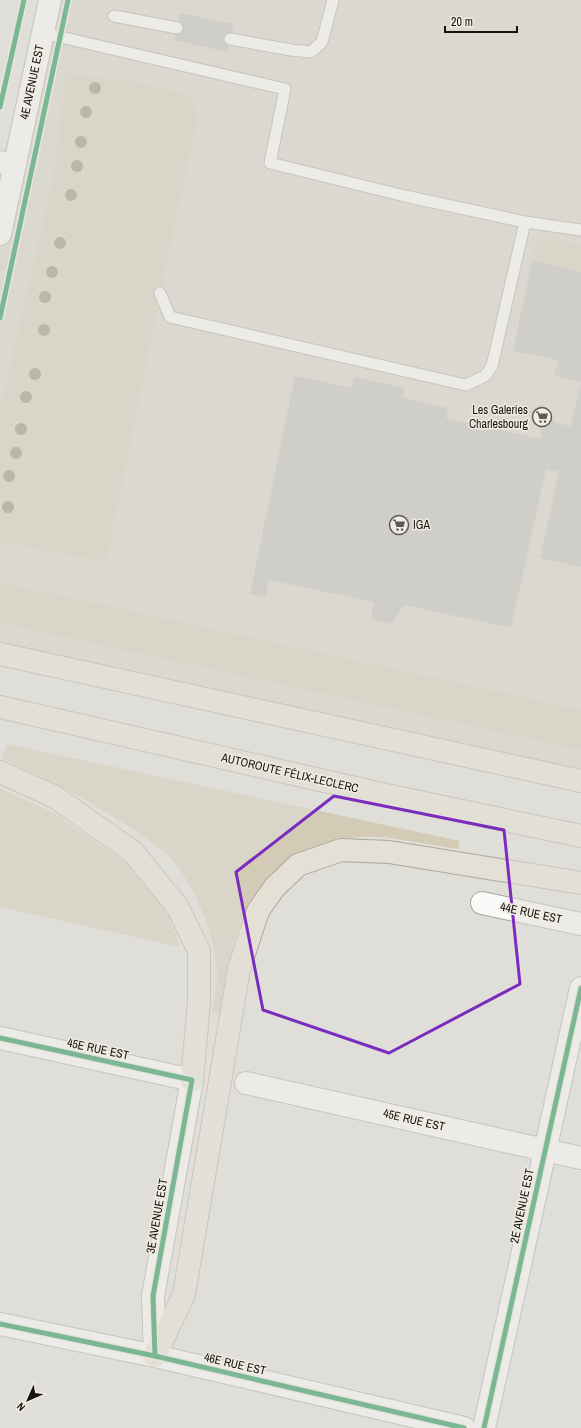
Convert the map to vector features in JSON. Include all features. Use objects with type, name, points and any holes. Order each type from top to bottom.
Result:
[{"type":"highway","points":[[10,656],[581,781]]},
{"type":"highway","name":"AUTOROUTE FÉLIX-LECLERC","points":[[0,707],[386,795],[581,836]]},
{"type":"highway","points":[[0,772],[55,796],[133,852],[178,906],[199,952],[199,1002],[192,1080]]},
{"type":"highway","points":[[155,1356],[184,1294],[239,969],[258,911],[274,888],[298,865],[341,850],[389,852],[581,883]]},
{"type":"street","name":"4E AVENUE EST","points":[[0,234],[7,163],[43,33],[50,0]]},
{"type":"street","name":"44E RUE EST","points":[[482,903],[581,924]]},
{"type":"street","name":"2E AVENUE EST","points":[[484,1428],[581,988]]},
{"type":"street","name":"45E RUE EST","points":[[0,1038],[192,1080]]},
{"type":"street","name":"3E AVENUE EST","points":[[155,1356],[153,1296],[192,1080]]},
{"type":"street","name":"45E RUE EST","points":[[246,1082],[581,1158]]},
{"type":"street","name":"46E RUE EST","points":[[0,1324],[155,1356],[464,1428]]},
{"type":"lane","points":[[230,39],[311,52],[322,42],[333,0]]},
{"type":"lane","points":[[114,16],[177,28]]},
{"type":"lane","points":[[43,33],[285,89],[270,163],[405,196],[525,222],[581,230]]},
{"type":"lane","points":[[160,293],[170,317],[466,385],[485,376],[492,366],[525,222]]},
{"type":"path","points":[[29,201],[33,213],[160,293]]},
{"type":"highlighted area","points":[[334,796],[504,830],[520,984],[389,1053],[263,1010],[236,872]]},
{"type":"shaded area","points":[[50,0],[581,0],[581,781],[0,648],[0,234]]},
{"type":"shaded area","points":[[66,73],[152,85],[169,90],[183,95],[192,101],[197,112],[196,125],[160,293],[106,562],[0,542],[0,410],[53,180]]},
{"type":"shaded area","points":[[543,236],[581,245],[581,272],[532,261],[537,241]]},
{"type":"shaded area","points":[[0,582],[581,710],[581,750],[0,623]]},
{"type":"shaded area","points":[[7,744],[460,841],[458,849],[384,837],[356,837],[324,846],[251,904],[241,922],[234,942],[219,1014],[212,1012],[217,973],[208,928],[196,897],[180,870],[158,847],[119,820],[70,792],[2,758]]},
{"type":"shaded area","points":[[0,788],[54,813],[127,863],[163,900],[180,947],[0,907]]},
{"type":"building","points":[[180,13],[234,24],[227,52],[174,40]]},
{"type":"building","points":[[532,261],[581,272],[581,382],[554,376],[558,360],[513,351]]},
{"type":"building","name":"IGA","points":[[295,376],[352,388],[354,377],[405,388],[403,398],[448,408],[446,418],[541,439],[542,432],[529,412],[542,404],[555,423],[571,426],[581,382],[581,567],[540,558],[559,472],[546,469],[511,628],[404,605],[392,624],[371,619],[374,602],[269,580],[265,598],[250,594]]},
{"type":"cycle path","points":[[0,107],[24,0]]},
{"type":"cycle path","points":[[0,318],[68,0]]},
{"type":"cycle path","points":[[484,1428],[581,988]]},
{"type":"cycle path","points":[[0,1038],[192,1080],[153,1296],[155,1356]]},
{"type":"cycle path","points":[[0,1324],[155,1356],[464,1428]]},
{"type":"place","name":"Les Galeries Charlesbourg","points":[[542,417]]},
{"type":"place","name":"IGA","points":[[399,525]]}]
